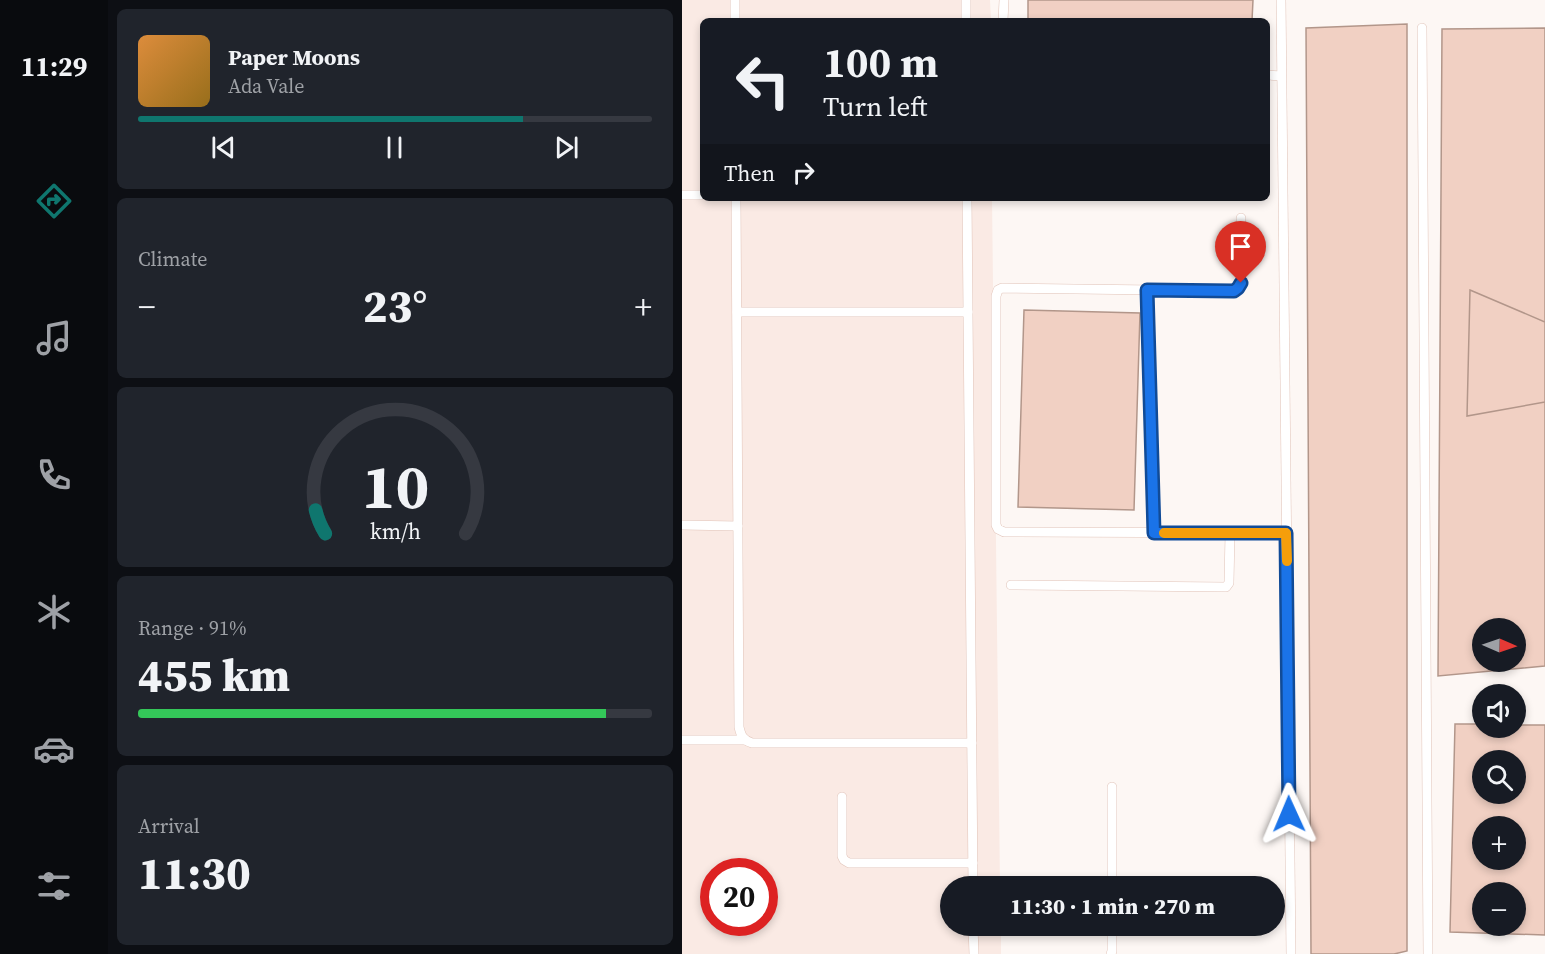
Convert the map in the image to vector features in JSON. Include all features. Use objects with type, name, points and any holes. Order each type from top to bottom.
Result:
[{"type":"lane","points":[[735,0],[735,18]]},
{"type":"lane","points":[[966,0],[966,18]]},
{"type":"lane","points":[[1003,18],[1004,0]]},
{"type":"lane","points":[[1281,0],[1291,954]]},
{"type":"lane","points":[[1422,28],[1428,954]]},
{"type":"lane","points":[[1270,75],[1281,76]]},
{"type":"lane","points":[[682,195],[700,195]]},
{"type":"lane","points":[[736,201],[739,727],[744,740]]},
{"type":"lane","points":[[967,201],[973,876]]},
{"type":"lane","points":[[1241,218],[1241,283],[1234,291],[1002,288],[998,290],[996,296],[996,525],[1004,532],[1286,533]]},
{"type":"lane","points":[[1147,290],[1154,533]]},
{"type":"lane","points":[[737,312],[967,312]]},
{"type":"lane","points":[[682,525],[738,526]]},
{"type":"lane","points":[[1011,585],[1226,587],[1230,583],[1230,533]]},
{"type":"lane","points":[[682,741],[972,743]]},
{"type":"lane","points":[[1112,787],[1112,876]]},
{"type":"lane","points":[[842,797],[842,856],[849,863],[973,863]]},
{"type":"lane","points":[[973,936],[974,954]]},
{"type":"lane","points":[[1111,954],[1112,936]]},
{"type":"shaded area","points":[[682,0],[990,0],[991,18],[700,18],[700,201],[992,201],[1000,876],[940,876],[940,936],[1001,936],[1001,954],[682,954]]},
{"type":"building","points":[[1028,0],[1253,0],[1252,18],[1028,18]]},
{"type":"building","points":[[1407,24],[1407,951],[1394,954],[1311,954],[1306,28]]},
{"type":"building","points":[[1545,28],[1545,666],[1526,668],[1526,618],[1472,618],[1472,672],[1481,672],[1438,676],[1442,29]]},
{"type":"building","points":[[1470,290],[1545,322],[1545,402],[1467,416]]},
{"type":"building","points":[[1024,310],[1140,313],[1134,510],[1018,507]]},
{"type":"building","points":[[1455,724],[1472,724],[1472,738],[1526,738],[1526,725],[1545,725],[1545,935],[1526,934],[1526,882],[1472,882],[1472,933],[1450,932]]},
{"type":"slow traffic","points":[[1164,533],[1286,533],[1287,561]]},
{"type":"route","points":[[1241,283],[1234,291],[1147,290],[1154,533],[1286,533],[1289,814]]}]
